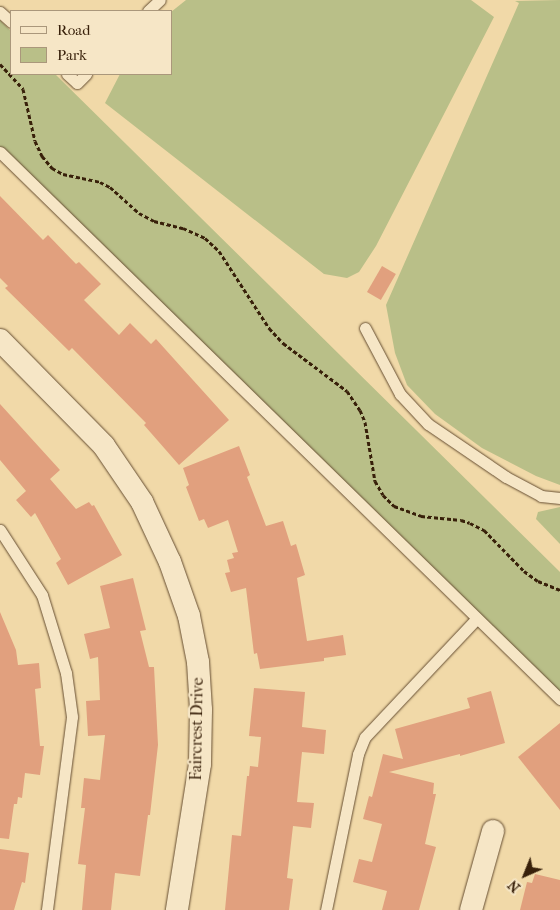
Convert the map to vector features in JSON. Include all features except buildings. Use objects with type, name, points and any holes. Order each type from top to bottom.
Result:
[{"type":"street","name":"Faircrest Drive","points":[[0,340],[104,446],[142,502],[170,562],[189,616],[198,662],[201,710],[200,764],[177,910]]},
{"type":"street","points":[[471,910],[493,831]]},
{"type":"lane","points":[[149,10],[160,0]]},
{"type":"lane","points":[[0,12],[10,21]]},
{"type":"lane","points":[[67,75],[77,83],[85,75]]},
{"type":"lane","points":[[0,152],[560,700]]},
{"type":"lane","points":[[365,328],[400,394],[428,424],[506,478],[541,496],[560,498]]},
{"type":"lane","points":[[0,530],[42,595],[66,673],[72,717],[47,910]]},
{"type":"lane","points":[[326,910],[358,754],[365,737],[477,618]]},
{"type":"path","points":[[0,64],[10,75]]},
{"type":"path","points":[[10,75],[23,89],[35,141],[42,156],[52,168],[63,174],[105,185],[139,213],[154,222],[183,228],[205,238],[219,251],[270,328],[283,343],[347,391],[360,410],[365,422],[374,481],[383,495],[394,506],[421,516],[461,520],[484,530],[524,571],[538,581],[560,590]]},
{"type":"green space","points":[[186,0],[471,0],[494,17],[376,246],[359,272],[347,278],[324,274],[105,103],[119,75],[172,75],[172,11]]},
{"type":"green space","points":[[560,0],[560,485],[536,476],[482,448],[435,414],[407,385],[395,353],[386,305],[519,3],[515,1]]},
{"type":"green space","points":[[0,20],[10,30],[10,75],[56,75],[560,572],[560,699],[0,154]]},
{"type":"green space","points":[[560,507],[560,544],[536,519],[538,512]]}]
